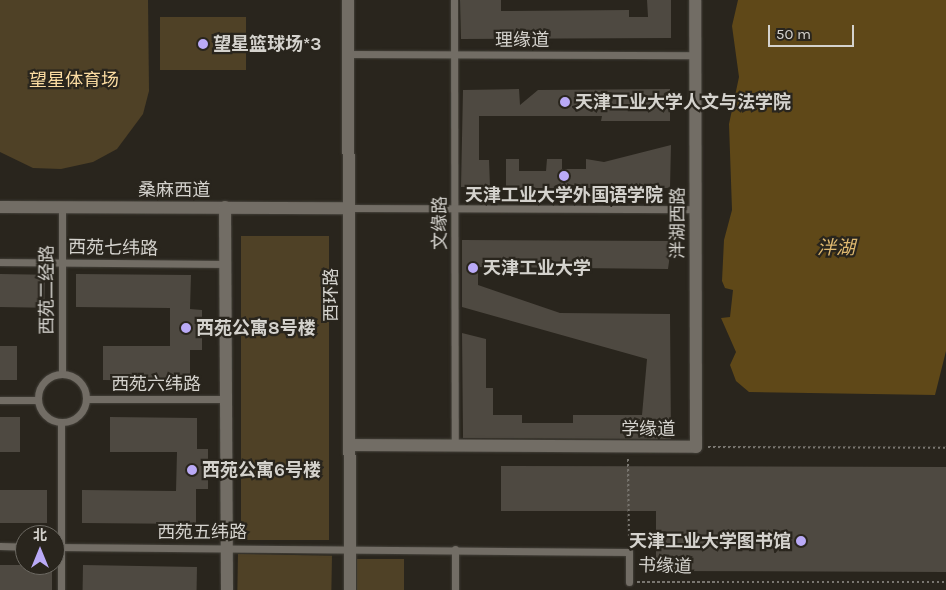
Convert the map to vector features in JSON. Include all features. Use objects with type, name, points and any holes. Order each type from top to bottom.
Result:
[{"type":"street","name":"西环路","points":[[348,0],[350,590]]},
{"type":"street","name":"泮湖西路","points":[[695,0],[696,447]]},
{"type":"street","name":"桑麻西道","points":[[0,207],[348,208]]},
{"type":"street","points":[[225,207],[227,590]]},
{"type":"street","name":"学缘道","points":[[349,445],[696,447]]},
{"type":"lane","name":"文缘路","points":[[454,0],[455,445]]},
{"type":"lane","name":"理缘道","points":[[348,54],[695,55]]},
{"type":"lane","name":"西苑二经路","points":[[62,207],[62,374]]},
{"type":"lane","points":[[348,208],[696,209]]},
{"type":"lane","name":"西苑七纬路","points":[[0,262],[225,264]]},
{"type":"lane","points":[[62,374],[79,381],[86,399],[81,413],[62,422],[48,418],[38,400],[44,382],[62,374]]},
{"type":"lane","name":"西苑六纬路","points":[[86,399],[226,399]]},
{"type":"lane","points":[[0,400],[38,400]]},
{"type":"lane","points":[[59,525],[62,422]]},
{"type":"lane","points":[[0,546],[15,547]]},
{"type":"lane","name":"西苑五纬路","points":[[65,547],[350,548]]},
{"type":"lane","name":"书缘道","points":[[350,548],[629,552],[629,582]]},
{"type":"lane","points":[[454,590],[455,549]]},
{"type":"lane","points":[[61,575],[62,590]]},
{"type":"path","points":[[628,446],[629,552]]},
{"type":"path","name":"学缘道","points":[[696,447],[946,448]]},
{"type":"path","name":"书缘道","points":[[629,582],[946,582]]},
{"type":"green space","name":"望星体育场","points":[[0,0],[148,0],[149,91],[143,114],[117,149],[93,162],[61,169],[33,168],[0,152]]},
{"type":"green space","name":"望星篮球场*3","points":[[160,17],[246,17],[246,70],[160,70]]},
{"type":"green space","points":[[241,236],[329,236],[329,540],[241,540]]},
{"type":"green space","points":[[238,554],[332,556],[331,590],[237,590]]},
{"type":"green space","points":[[357,559],[404,559],[404,590],[357,590]]},
{"type":"water","name":"泮湖","points":[[738,0],[946,0],[946,351],[935,395],[749,392],[736,381],[730,365],[736,352],[721,318],[730,317],[733,290],[725,288],[722,281],[724,240],[732,210],[729,124],[739,77],[732,26]]},
{"type":"building","points":[[460,0],[501,0],[501,11],[629,10],[629,17],[648,17],[647,0],[671,0],[671,38],[461,39]]},
{"type":"building","points":[[519,89],[520,105],[538,90],[670,89],[670,121],[601,121],[602,116],[479,116],[479,160],[489,160],[490,187],[461,187],[463,90]]},
{"type":"building","points":[[671,145],[670,188],[506,188],[506,159],[519,159],[519,171],[546,171],[547,159],[562,159],[562,169],[586,169],[586,159],[604,162]]},
{"type":"building","points":[[462,240],[672,241],[668,269],[478,267],[478,285],[560,313],[670,314],[671,439],[463,438],[462,333],[486,339],[486,388],[493,388],[493,415],[522,415],[522,423],[573,423],[573,415],[642,415],[647,359],[462,307]]},
{"type":"building","points":[[0,274],[45,275],[44,308],[0,307]]},
{"type":"building","name":"西苑公寓8号楼","points":[[76,274],[191,275],[190,309],[202,310],[202,350],[190,350],[190,381],[103,380],[103,346],[170,346],[170,308],[76,307]]},
{"type":"building","points":[[0,346],[17,346],[17,380],[0,380]]},
{"type":"building","points":[[0,417],[20,417],[20,452],[0,452]]},
{"type":"building","name":"西苑公寓6号楼","points":[[110,417],[197,418],[197,449],[208,449],[208,489],[196,489],[196,524],[82,523],[82,490],[176,491],[177,452],[110,452]]},
{"type":"building","name":"天津工业大学图书馆","points":[[501,466],[946,467],[946,572],[656,571],[656,511],[501,511]]},
{"type":"building","points":[[0,490],[47,490],[47,523],[0,523]]},
{"type":"building","points":[[0,565],[15,565],[15,575],[52,575],[52,590],[0,590]]},
{"type":"building","points":[[83,565],[197,567],[197,590],[83,590]]},
{"type":"place","name":"望星篮球场*3","points":[[203,44]]},
{"type":"place","name":"天津工业大学人文与法学院","points":[[565,102]]},
{"type":"place","name":"天津工业大学外国语学院","points":[[564,176]]},
{"type":"place","name":"天津工业大学","points":[[473,268]]},
{"type":"place","name":"西苑公寓8号楼","points":[[186,328]]},
{"type":"place","name":"西苑公寓6号楼","points":[[192,470]]},
{"type":"place","name":"天津工业大学图书馆","points":[[801,541]]}]
